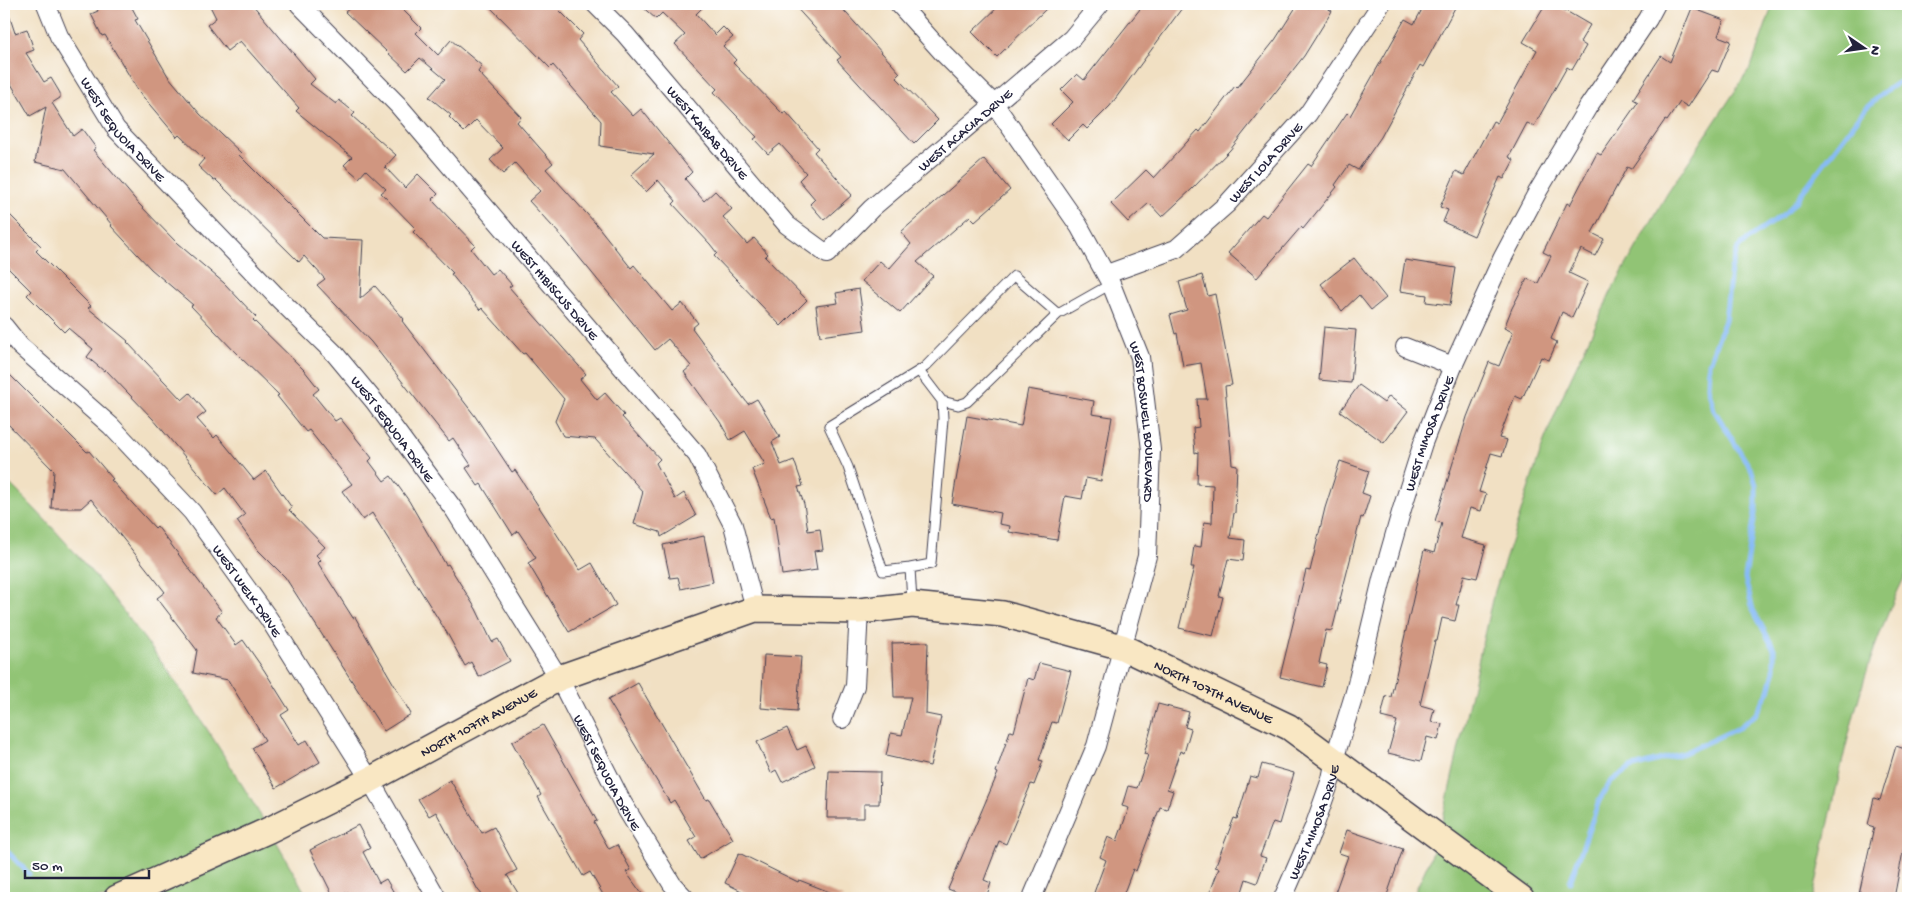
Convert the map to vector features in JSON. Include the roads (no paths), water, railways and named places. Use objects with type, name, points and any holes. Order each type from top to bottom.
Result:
[{"type":"street","name":"WEST SEQUOIA DRIVE","points":[[46,4],[59,36],[116,129],[279,299],[335,354],[374,402],[455,511],[559,678],[622,802],[672,884],[685,898]]},
{"type":"street","name":"WEST HIBISCUS DRIVE","points":[[299,4],[398,105],[698,455],[733,524],[755,609]]},
{"type":"street","name":"WEST KAIBAB DRIVE","points":[[595,4],[625,34],[787,225],[827,254]]},
{"type":"street","name":"WEST BOSWELL BOULEVARD","points":[[899,4],[943,53],[995,105],[1079,226],[1109,279],[1140,356],[1151,450],[1147,556],[1096,746],[1032,898]]},
{"type":"street","name":"WEST ACACIA DRIVE","points":[[827,254],[872,208],[1072,38],[1100,4]]},
{"type":"street","name":"WEST LOLA DRIVE","points":[[1109,279],[1176,249],[1227,204],[1308,114],[1381,4]]},
{"type":"street","name":"WEST MIMOSA DRIVE","points":[[1284,898],[1331,779],[1335,759],[1356,692],[1382,579],[1402,509],[1423,443],[1453,366],[1494,276],[1538,191],[1588,107],[1648,19],[1656,4]]},
{"type":"street","name":"WEST WELK DRIVE","points":[[4,326],[20,346],[111,426],[192,512],[269,619],[370,780],[437,898]]},
{"type":"street","points":[[1406,347],[1453,366]]},
{"type":"street","name":"NORTH 107TH AVENUE","points":[[117,898],[269,830],[370,780],[559,678],[755,609],[859,611],[912,605],[1003,614],[1122,647],[1289,727],[1335,759],[1521,898]]},
{"type":"street","points":[[842,719],[855,686],[859,611]]},
{"type":"lane","points":[[942,401],[942,434],[931,564],[883,571],[848,467],[829,426],[919,371],[1014,276],[1058,314]]},
{"type":"lane","points":[[919,371],[942,401],[949,405],[967,402],[1058,314],[1109,279]]},
{"type":"lane","points":[[910,568],[912,605]]},
{"type":"waterway","points":[[1570,882],[1599,801],[1610,782],[1630,768],[1684,753],[1738,728],[1755,715],[1769,691],[1774,672],[1774,649],[1753,610],[1745,578],[1756,507],[1756,486],[1752,471],[1714,410],[1708,387],[1709,363],[1725,320],[1731,270],[1738,248],[1788,211],[1866,108],[1885,91],[1908,76]]},
{"type":"waterway","points":[[4,848],[29,874]]}]
